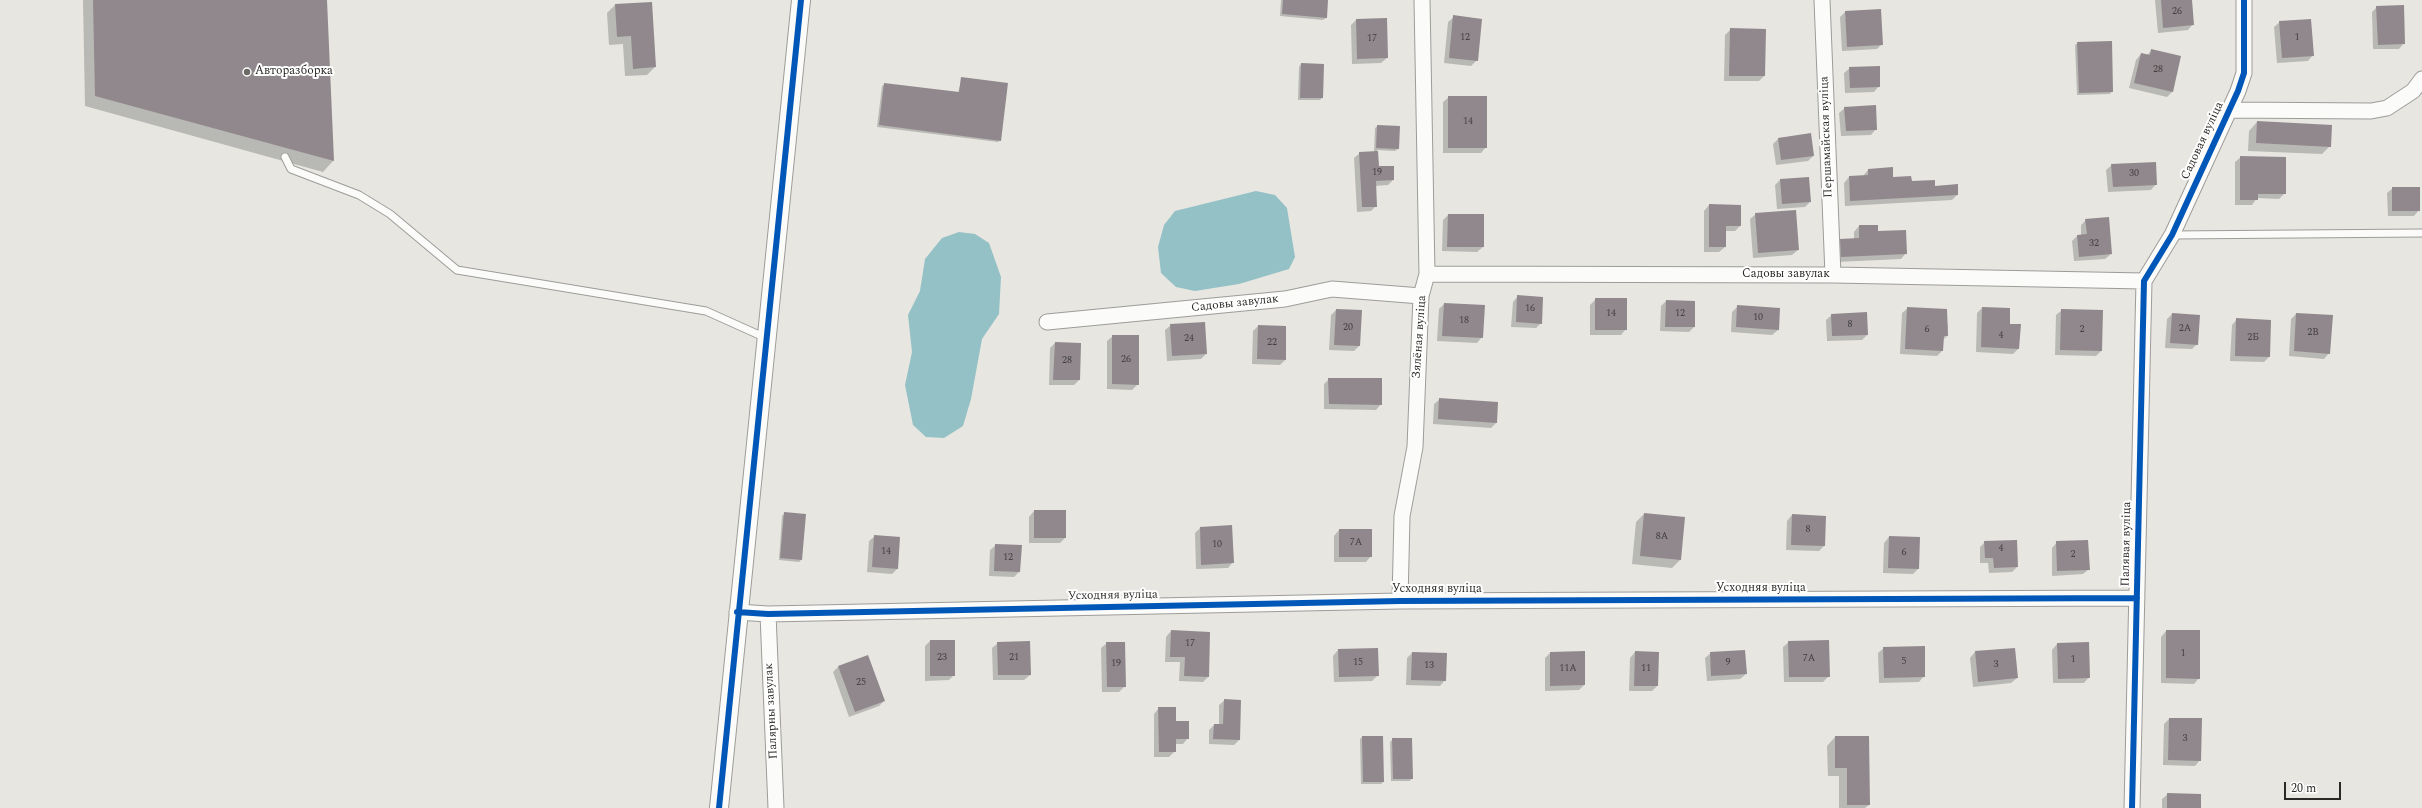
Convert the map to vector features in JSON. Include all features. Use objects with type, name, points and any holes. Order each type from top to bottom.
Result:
[{"type":"street","points":[[719,808],[738,612],[768,339],[801,0]]},
{"type":"street","name":"Зялёная вуліца","points":[[1400,601],[1402,516],[1414,447],[1421,296],[1427,274],[1422,0]]},
{"type":"street","name":"Першамайская вуліца","points":[[1822,0],[1832,275]]},
{"type":"street","name":"Садовая вуліца","points":[[2144,281],[2172,235],[2238,91],[2244,74],[2244,0]]},
{"type":"street","points":[[2229,110],[2371,111],[2387,108],[2413,91],[2422,78]]},
{"type":"street","name":"Садовы завулак","points":[[1427,274],[1832,275],[2144,281]]},
{"type":"street","name":"Палявая вуліца","points":[[2132,808],[2144,281]]},
{"type":"street","name":"Садовы завулак","points":[[1048,322],[1285,298],[1332,289],[1421,296]]},
{"type":"street","name":"Усходняя вуліца","points":[[738,612],[768,614],[1400,601],[2137,598]]},
{"type":"street","name":"Палярны завулак","points":[[768,614],[776,808]]},
{"type":"lane","points":[[285,157],[291,169],[359,195],[390,214],[457,270],[706,311],[768,339]]},
{"type":"lane","points":[[2172,235],[2422,233]]},
{"type":"water","points":[[1256,191],[1275,195],[1287,208],[1295,257],[1289,269],[1239,284],[1195,291],[1176,287],[1161,273],[1158,247],[1164,225],[1175,211]]},
{"type":"water","points":[[959,232],[975,234],[989,243],[1001,277],[999,314],[982,339],[971,399],[963,426],[944,438],[926,437],[913,425],[905,385],[912,352],[908,315],[920,291],[925,259],[942,238]]},
{"type":"building","name":"Авторазборка","points":[[93,0],[327,0],[334,161],[95,96]]},
{"type":"building","points":[[1283,0],[1328,0],[1327,18],[1282,14]]},
{"type":"building","points":[[2161,0],[2192,0],[2194,25],[2163,28]]},
{"type":"building","points":[[652,2],[656,67],[633,69],[631,36],[617,37],[615,4]]},
{"type":"building","points":[[2404,5],[2405,44],[2378,45],[2376,6]]},
{"type":"building","points":[[1881,9],[1883,45],[1847,47],[1845,11]]},
{"type":"building","points":[[1453,15],[1482,19],[1478,61],[1449,58]]},
{"type":"building","points":[[1387,18],[1388,58],[1357,59],[1356,19]]},
{"type":"building","points":[[2311,19],[2314,56],[2282,58],[2279,21]]},
{"type":"building","points":[[1730,28],[1766,29],[1765,76],[1729,76]]},
{"type":"building","points":[[2112,41],[2113,92],[2079,93],[2077,42]]},
{"type":"building","points":[[2151,49],[2181,56],[2173,92],[2134,83],[2141,53],[2150,55]]},
{"type":"building","points":[[1301,63],[1324,64],[1323,98],[1300,98]]},
{"type":"building","points":[[1880,66],[1880,87],[1850,88],[1849,67]]},
{"type":"building","points":[[961,77],[1008,83],[1001,141],[879,125],[884,83],[959,92]]},
{"type":"building","points":[[1448,96],[1487,96],[1487,148],[1448,148]]},
{"type":"building","points":[[1876,105],[1877,130],[1846,131],[1844,107]]},
{"type":"building","points":[[2257,121],[2332,125],[2331,147],[2256,143]]},
{"type":"building","points":[[1377,125],[1400,126],[1399,149],[1376,148]]},
{"type":"building","points":[[1811,133],[1814,156],[1781,160],[1778,138]]},
{"type":"building","points":[[1378,151],[1379,166],[1394,166],[1394,180],[1376,181],[1377,207],[1362,207],[1359,152]]},
{"type":"building","points":[[2240,156],[2286,157],[2286,194],[2258,194],[2258,200],[2240,200]]},
{"type":"building","points":[[2156,162],[2157,185],[2113,187],[2111,164]]},
{"type":"building","points":[[1893,167],[1893,177],[1911,176],[1912,181],[1935,180],[1935,186],[1958,184],[1958,195],[1850,201],[1849,176],[1868,175],[1868,169]]},
{"type":"building","points":[[1809,177],[1811,202],[1782,204],[1780,179]]},
{"type":"building","points":[[2392,187],[2420,187],[2420,211],[2392,211]]},
{"type":"building","points":[[1709,204],[1741,205],[1741,226],[1726,226],[1726,247],[1709,247]]},
{"type":"building","points":[[1796,210],[1799,250],[1758,253],[1755,213]]},
{"type":"building","points":[[1448,214],[1484,214],[1484,247],[1447,247]]},
{"type":"building","points":[[2109,217],[2112,254],[2079,257],[2077,235],[2087,234],[2085,219]]},
{"type":"building","points":[[1859,225],[1878,225],[1878,231],[1906,230],[1907,254],[1841,257],[1840,239],[1859,238]]},
{"type":"building","points":[[1517,295],[1543,297],[1542,324],[1516,322]]},
{"type":"building","points":[[1595,298],[1627,298],[1627,330],[1595,330]]},
{"type":"building","points":[[1666,300],[1695,301],[1695,327],[1665,327]]},
{"type":"building","points":[[1444,303],[1485,305],[1483,338],[1442,336]]},
{"type":"building","points":[[1737,305],[1780,308],[1779,330],[1736,327]]},
{"type":"building","points":[[1907,307],[1947,309],[1948,336],[1944,336],[1943,351],[1905,349]]},
{"type":"building","points":[[1982,307],[2010,308],[2010,324],[2021,324],[2019,349],[1981,347]]},
{"type":"building","points":[[1336,309],[1362,310],[1360,346],[1334,345]]},
{"type":"building","points":[[2061,309],[2103,310],[2102,351],[2060,350]]},
{"type":"building","points":[[1867,312],[1868,335],[1832,336],[1831,314]]},
{"type":"building","points":[[2172,313],[2200,315],[2198,345],[2170,343]]},
{"type":"building","points":[[2296,313],[2333,315],[2330,354],[2294,351]]},
{"type":"building","points":[[2236,318],[2271,320],[2270,357],[2235,356]]},
{"type":"building","points":[[1205,322],[1207,354],[1172,356],[1170,324]]},
{"type":"building","points":[[1258,325],[1286,326],[1286,360],[1257,359]]},
{"type":"building","points":[[1112,335],[1139,335],[1139,385],[1112,384]]},
{"type":"building","points":[[1055,342],[1081,343],[1080,380],[1053,380]]},
{"type":"building","points":[[1328,378],[1382,378],[1382,405],[1329,404]]},
{"type":"building","points":[[1439,398],[1498,402],[1497,423],[1438,419]]},
{"type":"building","points":[[1034,510],[1066,510],[1066,538],[1034,538]]},
{"type":"building","points":[[784,512],[806,514],[802,560],[780,558]]},
{"type":"building","points":[[1644,513],[1685,517],[1681,560],[1640,556]]},
{"type":"building","points":[[1792,514],[1826,516],[1825,546],[1791,545]]},
{"type":"building","points":[[1232,525],[1234,563],[1201,565],[1200,527]]},
{"type":"building","points":[[1339,529],[1372,529],[1372,557],[1339,557]]},
{"type":"building","points":[[874,535],[900,537],[898,569],[872,567]]},
{"type":"building","points":[[1889,536],[1920,537],[1919,569],[1888,568]]},
{"type":"building","points":[[2017,540],[2018,567],[1994,568],[1993,558],[1985,558],[1984,541]]},
{"type":"building","points":[[2088,540],[2090,570],[2057,571],[2056,541]]},
{"type":"building","points":[[995,544],[1022,545],[1020,572],[994,571]]},
{"type":"building","points":[[1171,630],[1210,632],[1209,677],[1184,676],[1185,657],[1170,657]]},
{"type":"building","points":[[2166,630],[2200,630],[2200,679],[2166,678]]},
{"type":"building","points":[[930,640],[955,640],[955,676],[930,676]]},
{"type":"building","points":[[1829,640],[1830,677],[1789,677],[1788,641]]},
{"type":"building","points":[[1030,641],[1031,675],[998,675],[997,642]]},
{"type":"building","points":[[1106,642],[1125,642],[1126,687],[1107,687]]},
{"type":"building","points":[[2089,642],[2090,678],[2058,679],[2057,643]]},
{"type":"building","points":[[1925,646],[1925,677],[1884,678],[1883,647]]},
{"type":"building","points":[[1378,648],[1379,676],[1339,677],[1338,649]]},
{"type":"building","points":[[2015,648],[2018,678],[1978,682],[1975,651]]},
{"type":"building","points":[[1745,650],[1747,674],[1711,676],[1710,652]]},
{"type":"building","points":[[1585,651],[1585,685],[1550,686],[1550,652]]},
{"type":"building","points":[[1635,651],[1659,652],[1658,686],[1634,686]]},
{"type":"building","points":[[1412,652],[1447,653],[1446,681],[1411,680]]},
{"type":"building","points":[[868,655],[885,701],[855,712],[838,666]]},
{"type":"building","points":[[1224,699],[1241,700],[1240,740],[1213,739],[1214,724],[1223,724]]},
{"type":"building","points":[[1158,707],[1176,707],[1176,721],[1189,721],[1189,739],[1176,739],[1176,752],[1159,752]]},
{"type":"building","points":[[2169,718],[2202,718],[2201,761],[2168,760]]},
{"type":"building","points":[[1362,736],[1383,736],[1384,782],[1363,782]]},
{"type":"building","points":[[1835,736],[1869,736],[1870,805],[1847,805],[1847,768],[1835,768]]},
{"type":"building","points":[[1392,738],[1412,738],[1413,779],[1393,779]]},
{"type":"building","points":[[2167,793],[2201,794],[2201,808],[2167,808]]},
{"type":"cycle path","points":[[719,808],[801,0]]},
{"type":"cycle path","points":[[2132,808],[2144,281],[2172,235],[2238,91],[2244,73],[2244,0]]},
{"type":"cycle path","points":[[737,612],[768,614],[1400,601],[2137,598]]},
{"type":"place","name":"Авторазборка","points":[[247,72]]}]
